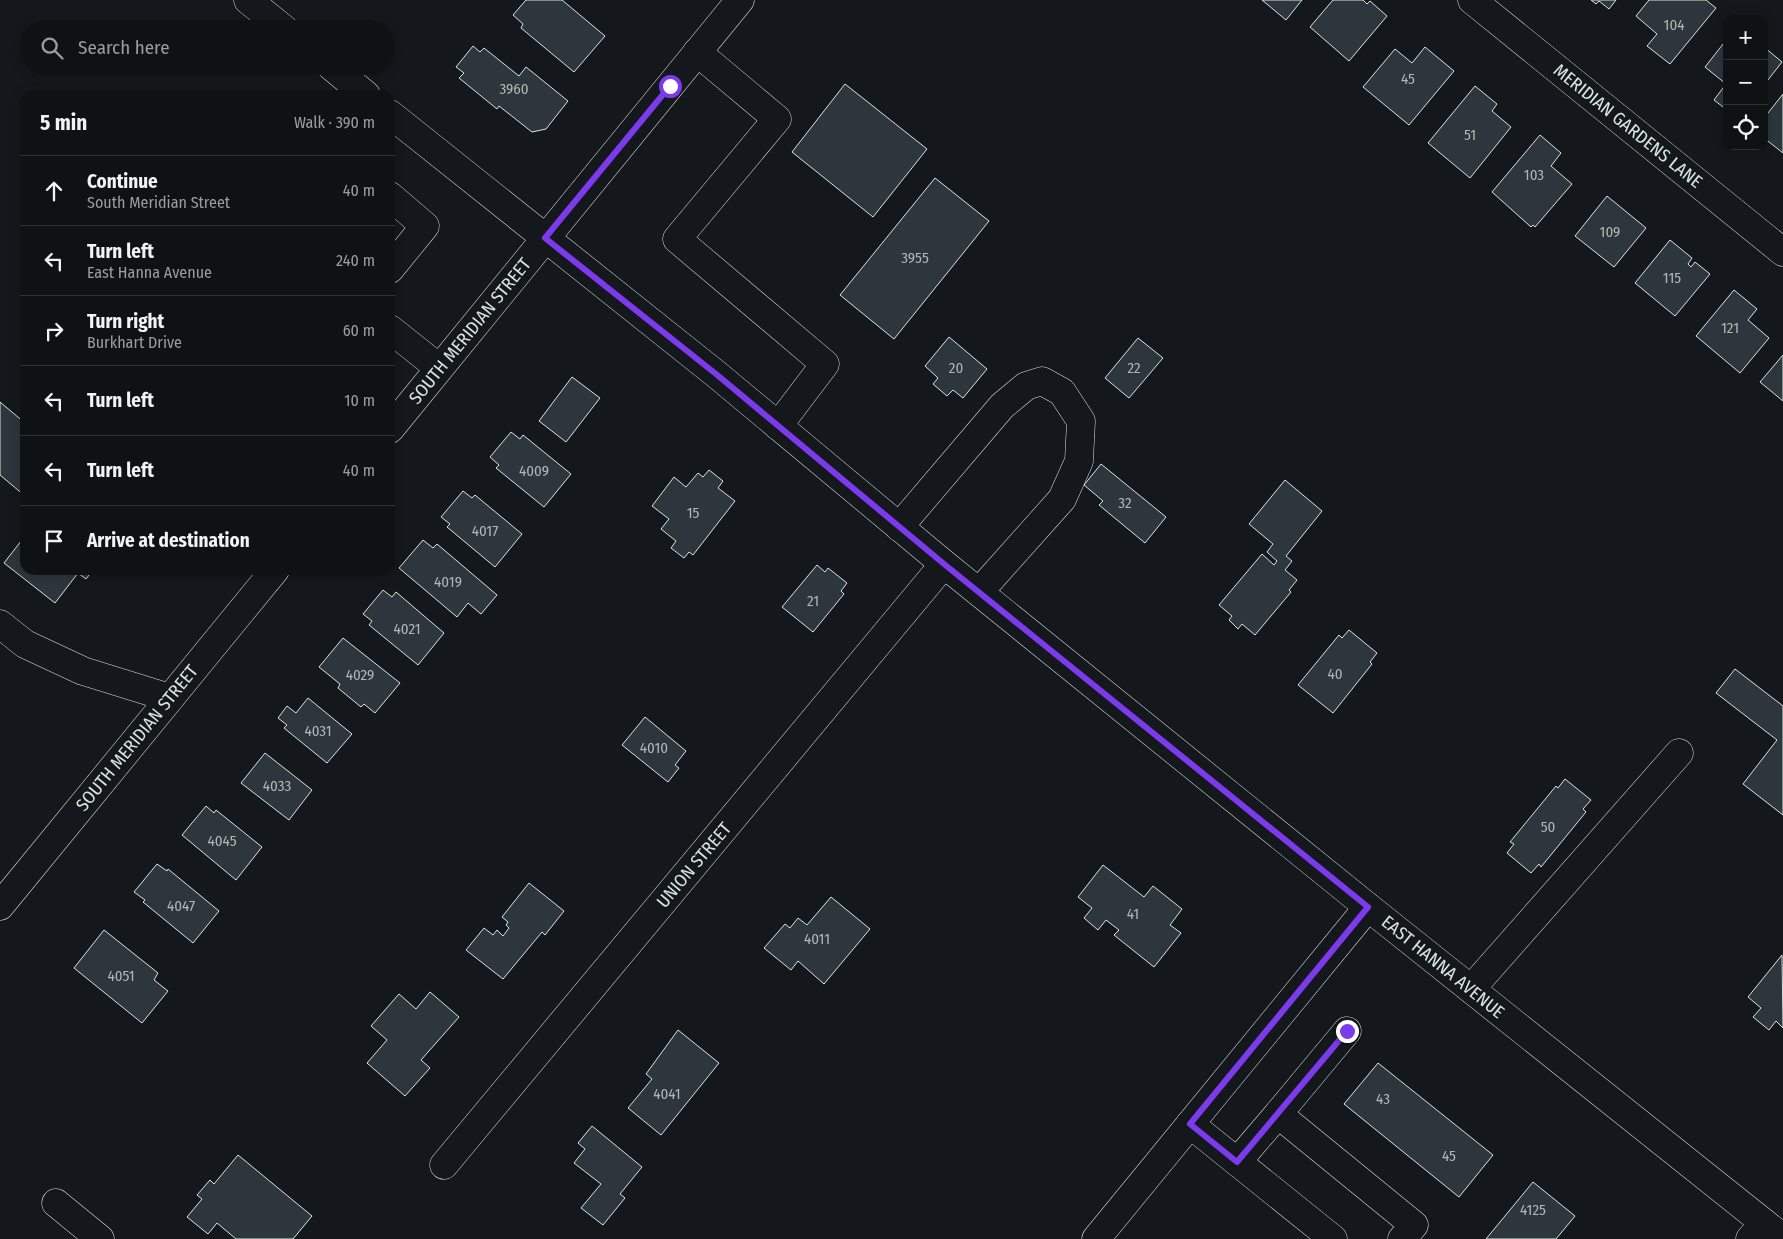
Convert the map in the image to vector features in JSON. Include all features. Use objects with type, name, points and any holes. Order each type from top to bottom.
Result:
[{"type":"main road","points":[[248,0],[273,20]]},
{"type":"main road","name":"SOUTH MERIDIAN STREET","points":[[395,423],[740,0]]},
{"type":"main road","name":"MERIDIAN GARDENS LANE","points":[[1472,0],[1783,252]]},
{"type":"main road","points":[[697,52],[777,119],[677,239],[825,364],[778,426]]},
{"type":"main road","points":[[342,75],[360,90]]},
{"type":"main road","name":"EAST HANNA AVENUE","points":[[395,125],[545,238],[778,426],[944,564],[1471,989],[1766,1234]]},
{"type":"main road","points":[[395,200],[425,226],[395,263]]},
{"type":"main road","points":[[395,333],[439,368]]},
{"type":"main road","points":[[899,527],[1002,406],[1026,386],[1042,381],[1062,392],[1081,421],[1079,461],[1062,499],[979,592]]},
{"type":"main road","name":"UNION STREET","points":[[444,1165],[944,564]]},
{"type":"main road","name":"SOUTH MERIDIAN STREET","points":[[0,906],[271,575]]},
{"type":"main road","points":[[0,624],[25,644],[83,671],[170,698]]},
{"type":"main road","points":[[1471,989],[1679,753]]},
{"type":"main road","points":[[1096,1239],[1368,907]]},
{"type":"main road","points":[[1237,1162],[1347,1031]]},
{"type":"main road","points":[[1278,1114],[1414,1225],[1402,1239]]},
{"type":"main road","points":[[1190,1124],[1333,1239]]},
{"type":"main road","points":[[56,1203],[100,1239]]},
{"type":"building","points":[[526,0],[562,0],[605,36],[574,72],[521,28],[523,24],[513,15]]},
{"type":"building","points":[[1262,0],[1302,0],[1286,20]]},
{"type":"building","points":[[1333,0],[1363,0],[1367,4],[1370,1],[1387,16],[1349,61],[1310,27]]},
{"type":"building","points":[[1591,0],[1616,0],[1609,9],[1599,1],[1596,4]]},
{"type":"building","points":[[1649,0],[1706,0],[1716,8],[1670,64],[1647,46],[1657,34],[1636,16]]},
{"type":"building","points":[[1723,44],[1723,82],[1705,67]]},
{"type":"building","points":[[473,46],[480,52],[484,48],[519,76],[526,67],[568,101],[546,129],[532,132],[499,106],[497,109],[459,78],[464,73],[456,67]]},
{"type":"building","points":[[1425,47],[1454,71],[1409,125],[1363,87],[1395,49],[1412,63]]},
{"type":"building","points":[[1768,50],[1782,62],[1768,80]]},
{"type":"building","points":[[845,84],[927,149],[873,217],[792,152]]},
{"type":"building","points":[[1475,86],[1497,104],[1492,111],[1511,127],[1470,178],[1428,143]]},
{"type":"building","points":[[1723,88],[1723,107],[1714,100]]},
{"type":"building","points":[[1783,94],[1783,153],[1768,141],[1768,113]]},
{"type":"building","points":[[1540,135],[1561,153],[1551,166],[1572,184],[1535,227],[1533,225],[1531,227],[1492,192]]},
{"type":"building","points":[[935,178],[989,221],[894,339],[840,295]]},
{"type":"building","points":[[1607,196],[1646,228],[1614,267],[1575,236]]},
{"type":"building","points":[[1670,240],[1692,258],[1688,264],[1691,267],[1695,262],[1710,274],[1675,316],[1635,283]]},
{"type":"building","points":[[1734,290],[1757,309],[1748,320],[1769,338],[1740,373],[1696,336]]},
{"type":"building","points":[[949,337],[987,369],[963,398],[953,390],[947,396],[933,384],[938,378],[925,366]]},
{"type":"building","points":[[1138,338],[1163,358],[1129,398],[1105,378]]},
{"type":"building","points":[[1783,355],[1783,401],[1760,382]]},
{"type":"building","points":[[572,377],[600,398],[566,442],[539,421]]},
{"type":"building","points":[[0,402],[20,419],[20,492],[0,475]]},
{"type":"building","points":[[511,432],[520,439],[523,435],[571,474],[544,507],[496,468],[499,465],[490,457]]},
{"type":"building","points":[[1101,464],[1166,517],[1145,543],[1099,505],[1103,501],[1084,485]]},
{"type":"building","points":[[709,470],[723,481],[718,488],[735,501],[693,555],[689,552],[684,558],[671,548],[676,541],[661,529],[669,519],[652,506],[674,477],[686,487],[698,473],[703,477]]},
{"type":"building","points":[[1285,480],[1322,511],[1286,556],[1292,561],[1285,570],[1297,580],[1289,590],[1291,592],[1255,635],[1242,624],[1238,629],[1229,620],[1232,616],[1219,605],[1262,554],[1274,565],[1277,561],[1267,552],[1273,544],[1249,524]]},
{"type":"building","points":[[463,491],[472,498],[475,495],[522,534],[495,567],[447,527],[450,524],[441,517]]},
{"type":"building","points":[[423,540],[433,548],[437,544],[497,595],[481,614],[468,603],[457,617],[399,568]]},
{"type":"building","points":[[20,542],[20,575],[76,575],[55,603],[4,563]]},
{"type":"building","points":[[817,565],[825,572],[828,568],[847,583],[841,591],[844,594],[813,632],[782,607]]},
{"type":"building","points":[[81,575],[89,575],[86,579]]},
{"type":"building","points":[[383,590],[392,597],[396,592],[444,633],[418,665],[369,625],[372,621],[363,614]]},
{"type":"building","points":[[1349,630],[1377,653],[1370,662],[1372,664],[1333,713],[1298,685],[1339,635],[1342,638]]},
{"type":"building","points":[[343,638],[400,683],[375,713],[364,704],[361,707],[338,688],[340,684],[319,667]]},
{"type":"building","points":[[1735,669],[1783,706],[1783,815],[1743,784],[1777,740],[1716,693]]},
{"type":"building","points":[[308,698],[352,734],[327,763],[284,728],[287,725],[278,718],[287,706],[296,713]]},
{"type":"building","points":[[645,717],[686,751],[675,765],[679,768],[668,782],[622,745]]},
{"type":"building","points":[[265,753],[312,790],[289,820],[241,783]]},
{"type":"building","points":[[1565,779],[1591,800],[1583,809],[1586,812],[1541,867],[1539,864],[1531,873],[1507,853],[1514,844],[1510,842],[1556,786],[1558,788]]},
{"type":"building","points":[[206,806],[214,813],[216,810],[262,847],[236,880],[182,835]]},
{"type":"building","points":[[157,864],[167,871],[168,869],[219,911],[193,943],[143,902],[145,900],[134,892]]},
{"type":"building","points":[[1103,865],[1144,897],[1153,886],[1182,909],[1170,925],[1181,933],[1154,967],[1114,935],[1119,930],[1106,920],[1098,930],[1084,918],[1092,908],[1078,897]]},
{"type":"building","points":[[529,883],[564,911],[545,935],[542,932],[503,979],[466,950],[484,928],[493,935],[497,930],[503,936],[509,928],[506,925],[508,922],[502,917]]},
{"type":"building","points":[[831,897],[870,929],[824,984],[798,961],[791,970],[764,948],[785,924],[790,928],[798,918],[807,925]]},
{"type":"building","points":[[104,930],[158,973],[154,980],[168,991],[142,1023],[74,968]]},
{"type":"building","points":[[1782,955],[1783,1028],[1776,1021],[1769,1030],[1753,1017],[1761,1008],[1748,997]]},
{"type":"building","points":[[430,992],[459,1017],[421,1060],[430,1068],[405,1096],[367,1063],[387,1040],[371,1026],[399,994],[416,1009]]},
{"type":"building","points":[[678,1030],[719,1063],[661,1135],[628,1108],[652,1079],[646,1074]]},
{"type":"building","points":[[1378,1063],[1493,1155],[1459,1197],[1344,1104]]},
{"type":"building","points":[[592,1126],[642,1167],[620,1194],[625,1198],[603,1225],[581,1208],[601,1184],[574,1163],[585,1149],[578,1143]]},
{"type":"building","points":[[238,1155],[312,1216],[293,1239],[236,1239],[217,1223],[208,1234],[187,1217],[202,1199],[197,1195],[210,1180],[214,1184]]},
{"type":"building","points":[[1533,1182],[1575,1216],[1556,1239],[1486,1239]]},
{"type":"route","points":[[670,86],[545,238],[716,374],[944,564],[1368,907],[1190,1124],[1237,1162],[1347,1031]]}]
